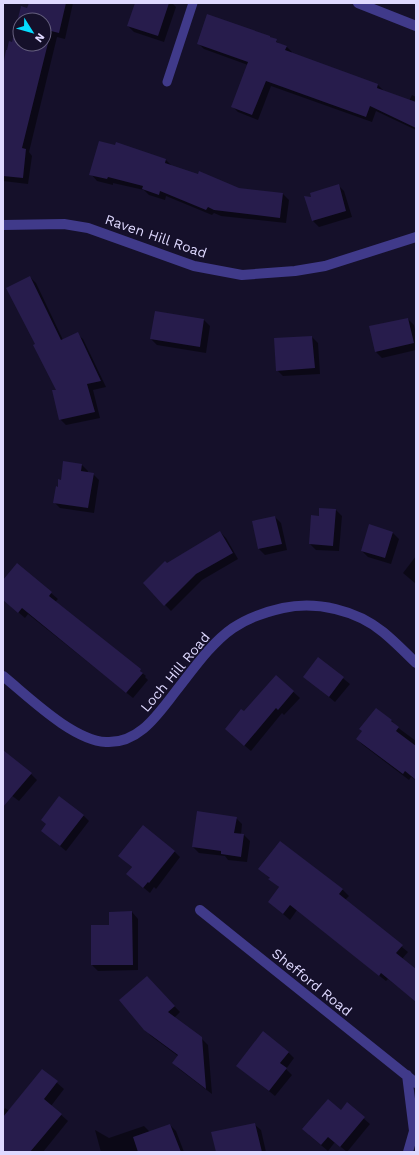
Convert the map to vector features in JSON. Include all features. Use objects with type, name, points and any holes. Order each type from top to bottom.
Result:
[{"type":"street","points":[[358,3],[416,26]]},
{"type":"street","name":"Raven Hill Road","points":[[3,225],[64,224],[88,228],[194,266],[242,275],[295,271],[325,266],[416,237]]},
{"type":"street","name":"Loch Hill Road","points":[[3,676],[55,718],[79,734],[93,740],[118,742],[140,732],[154,720],[212,647],[232,629],[271,610],[313,605],[348,613],[367,621],[382,631],[416,663]]},
{"type":"street","name":"Shefford Road","points":[[200,910],[416,1083]]},
{"type":"street","points":[[407,1076],[414,1131],[408,1152]]},
{"type":"lane","points":[[167,82],[193,3]]},
{"type":"building","points":[[29,3],[66,3],[59,33],[52,31],[52,12],[20,12],[21,6],[27,8]]},
{"type":"building","points":[[135,3],[169,3],[158,36],[127,26]]},
{"type":"building","points":[[207,14],[270,36],[277,39],[276,42],[287,46],[285,50],[378,84],[377,88],[416,102],[416,128],[370,106],[366,117],[266,81],[252,115],[231,107],[248,62],[197,44]]},
{"type":"building","points":[[9,41],[12,42],[12,52],[46,52],[22,148],[26,149],[23,178],[3,176],[3,66]]},
{"type":"building","points":[[99,141],[115,145],[116,142],[166,159],[165,163],[198,174],[199,171],[239,188],[283,193],[280,218],[214,210],[208,207],[206,210],[160,191],[159,195],[142,189],[143,186],[108,177],[107,179],[89,175]]},
{"type":"building","points":[[339,184],[346,211],[312,221],[304,196],[311,197],[310,193]]},
{"type":"building","points":[[30,276],[61,340],[78,332],[101,381],[87,384],[95,412],[59,420],[52,390],[56,390],[33,345],[35,344],[6,288]]},
{"type":"building","points":[[155,311],[204,319],[200,347],[150,339]]},
{"type":"building","points":[[408,318],[414,343],[375,352],[369,326]]},
{"type":"building","points":[[312,336],[315,368],[276,371],[274,338]]},
{"type":"building","points":[[63,461],[82,464],[81,471],[94,473],[88,508],[53,503],[56,486],[58,487],[58,479],[61,480]]},
{"type":"building","points":[[319,508],[336,509],[333,546],[309,544],[311,515],[319,516]]},
{"type":"building","points":[[275,516],[282,544],[258,549],[252,521]]},
{"type":"building","points":[[369,524],[393,532],[385,558],[361,551]]},
{"type":"building","points":[[220,531],[233,553],[196,574],[164,606],[143,583],[165,561],[167,563]]},
{"type":"building","points":[[17,563],[52,592],[49,596],[141,669],[140,671],[143,673],[126,693],[22,608],[18,613],[3,600],[3,580]]},
{"type":"building","points":[[318,657],[344,677],[329,697],[303,677]]},
{"type":"building","points":[[276,675],[294,691],[278,710],[276,708],[244,746],[225,729],[241,709],[244,711]]},
{"type":"building","points":[[376,708],[399,727],[396,731],[416,746],[416,780],[405,771],[403,774],[356,739],[362,731],[359,729]]},
{"type":"building","points":[[3,750],[32,773],[3,807]]},
{"type":"building","points":[[59,796],[84,815],[60,846],[41,831],[46,824],[41,820]]},
{"type":"building","points":[[197,811],[237,817],[234,833],[244,834],[241,857],[221,854],[221,851],[192,847]]},
{"type":"building","points":[[143,825],[175,851],[149,883],[148,882],[143,888],[126,874],[132,867],[118,856]]},
{"type":"building","points":[[280,841],[343,889],[339,894],[403,945],[396,953],[416,969],[416,1002],[381,973],[379,976],[290,905],[283,914],[268,902],[279,887],[258,869]]},
{"type":"building","points":[[132,911],[133,965],[91,965],[91,925],[109,925],[109,912]]},
{"type":"building","points":[[147,976],[175,1006],[168,1012],[202,1037],[206,1089],[172,1063],[178,1055],[144,1030],[119,1000]]},
{"type":"building","points":[[263,1031],[289,1052],[280,1063],[287,1068],[269,1091],[236,1066]]},
{"type":"building","points":[[42,1069],[58,1081],[44,1099],[62,1114],[30,1152],[3,1152],[3,1117]]},
{"type":"building","points":[[328,1099],[341,1110],[347,1102],[365,1117],[340,1147],[328,1137],[321,1145],[302,1129]]},
{"type":"building","points":[[255,1123],[262,1152],[216,1152],[211,1132]]},
{"type":"building","points":[[170,1124],[181,1152],[138,1152],[133,1137]]}]
